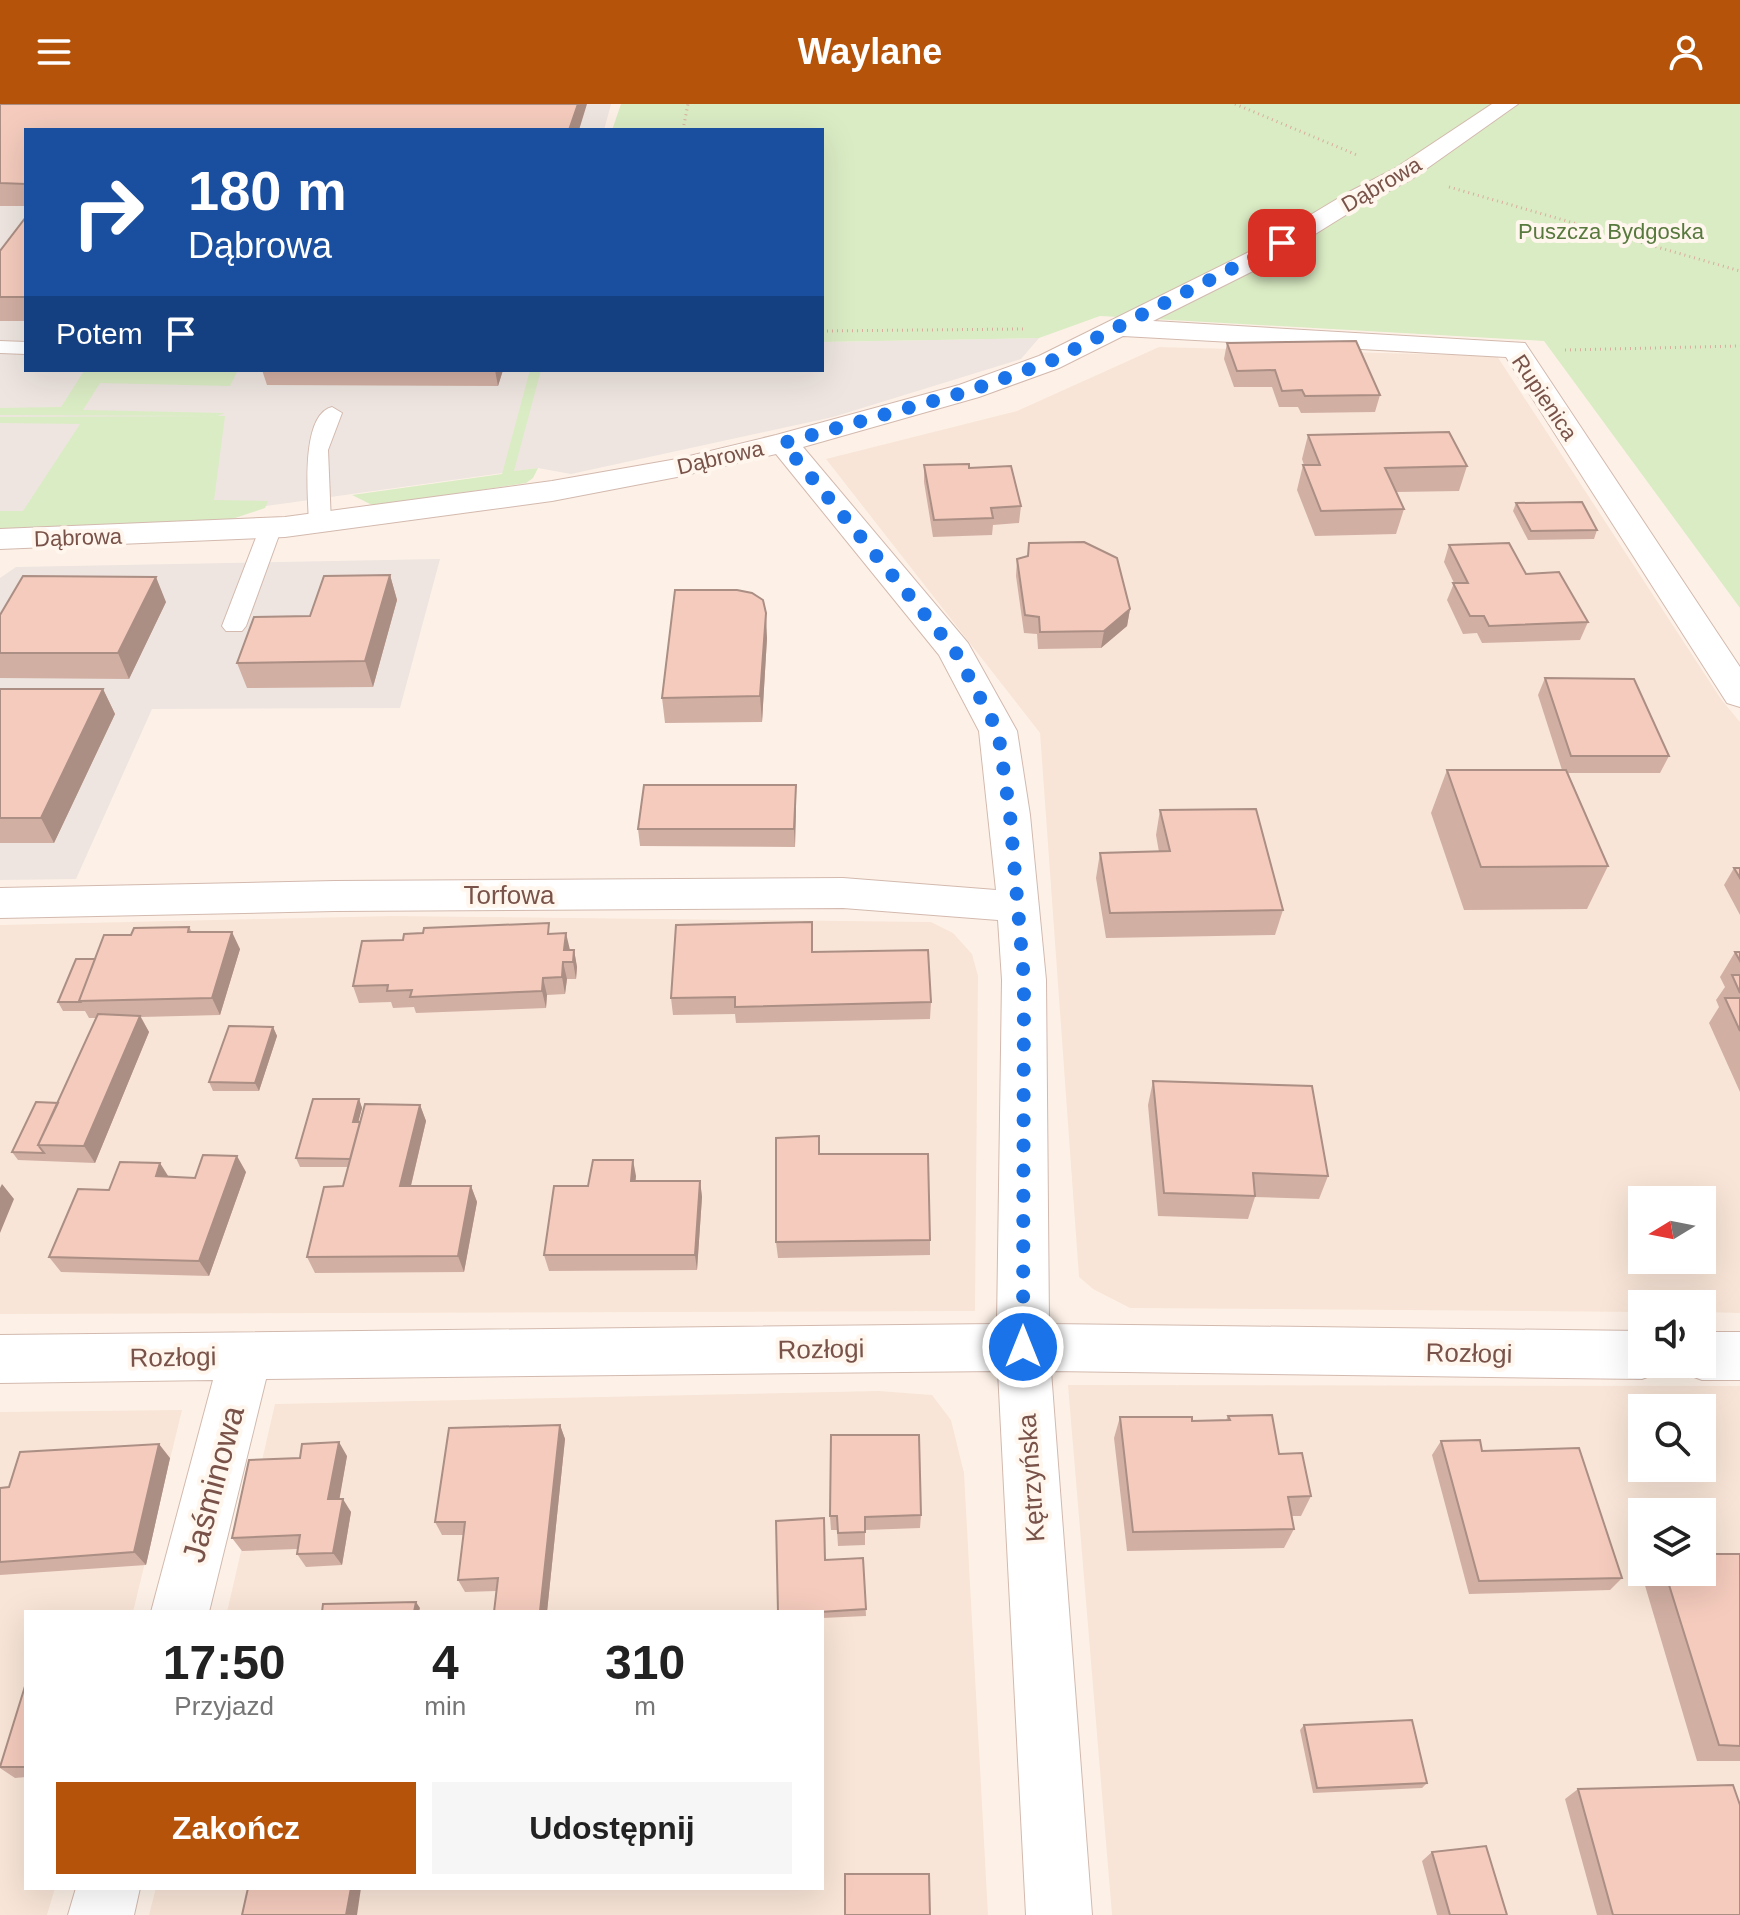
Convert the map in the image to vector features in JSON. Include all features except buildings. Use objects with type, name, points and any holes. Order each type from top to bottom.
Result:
[{"type":"street","name":"Dąbrowa","points":[[0,539],[104,537],[320,523],[552,491],[677,468],[783,443],[969,391],[1049,362],[1258,258],[1356,198],[1403,174],[1507,104]]},
{"type":"street","name":"Rupienica","points":[[1120,328],[1515,349],[1740,695]]},
{"type":"street","name":"Kętrzyńska","points":[[783,443],[955,651],[998,731],[1010,815],[1024,980],[1023,1347],[1059,1915]]},
{"type":"street","name":"Torfowa","points":[[0,903],[367,895],[843,893],[1018,907]]},
{"type":"street","name":"Rozłogi","points":[[0,1359],[1023,1347],[1628,1355]]},
{"type":"street","name":"Jaśminowa","points":[[181,1610],[246,1356]]},
{"type":"street","points":[[1716,1356],[1740,1356]]},
{"type":"street","points":[[101,1915],[107,1890]]},
{"type":"lane","points":[[0,347],[24,348]]},
{"type":"lane","points":[[320,523],[317,450],[332,413]]},
{"type":"lane","points":[[234,626],[271,527]]},
{"type":"path","points":[[683,128],[688,104]]},
{"type":"path","points":[[1235,104],[1403,174],[1740,271]]},
{"type":"path","points":[[824,331],[1026,329]]},
{"type":"path","points":[[1515,349],[1593,351],[1740,346]]},
{"type":"shaded area","points":[[0,104],[611,104],[605,128],[24,128],[24,372],[824,372],[824,342],[1039,338],[1021,359],[833,417],[571,474],[538,468],[266,506],[0,515]]},
{"type":"shaded area","points":[[1159,347],[1497,356],[1721,699],[1740,722],[1740,1313],[1716,1312],[1716,1290],[1628,1290],[1628,1312],[1130,1308],[1093,1289],[1079,1277],[1040,733],[826,459],[1017,411]]},
{"type":"shaded area","points":[[440,559],[400,708],[152,709],[76,879],[0,880],[0,578],[16,567]]},
{"type":"shaded area","points":[[392,916],[931,922],[953,933],[972,954],[978,976],[975,1311],[0,1314],[0,925]]},
{"type":"shaded area","points":[[1068,1385],[1740,1386],[1740,1915],[1112,1915]]},
{"type":"shaded area","points":[[879,1391],[932,1395],[951,1420],[964,1473],[988,1915],[149,1915],[155,1890],[824,1890],[824,1610],[227,1610],[275,1404]]},
{"type":"shaded area","points":[[182,1410],[133,1610],[24,1610],[24,1890],[54,1890],[47,1915],[0,1915],[0,1412]]},
{"type":"green space","name":"Puszcza Bydgoska","points":[[621,104],[1740,104],[1740,608],[1544,341],[1100,316],[1039,338],[824,342],[824,128],[613,128]]},
{"type":"green space","points":[[83,372],[237,372],[230,386],[100,383],[83,410],[225,413],[217,416],[0,415],[0,408],[61,407]]},
{"type":"green space","points":[[529,372],[540,372],[514,471],[538,468],[526,483],[374,506],[352,495],[502,474]]},
{"type":"green space","points":[[225,416],[214,500],[268,501],[265,508],[229,520],[0,529],[0,511],[23,511],[80,424],[0,423],[0,417]]},
{"type":"route","points":[[1023,1347],[1024,980],[1010,815],[998,731],[955,651],[783,443],[969,391],[1049,362],[1258,258],[1282,243]]}]
